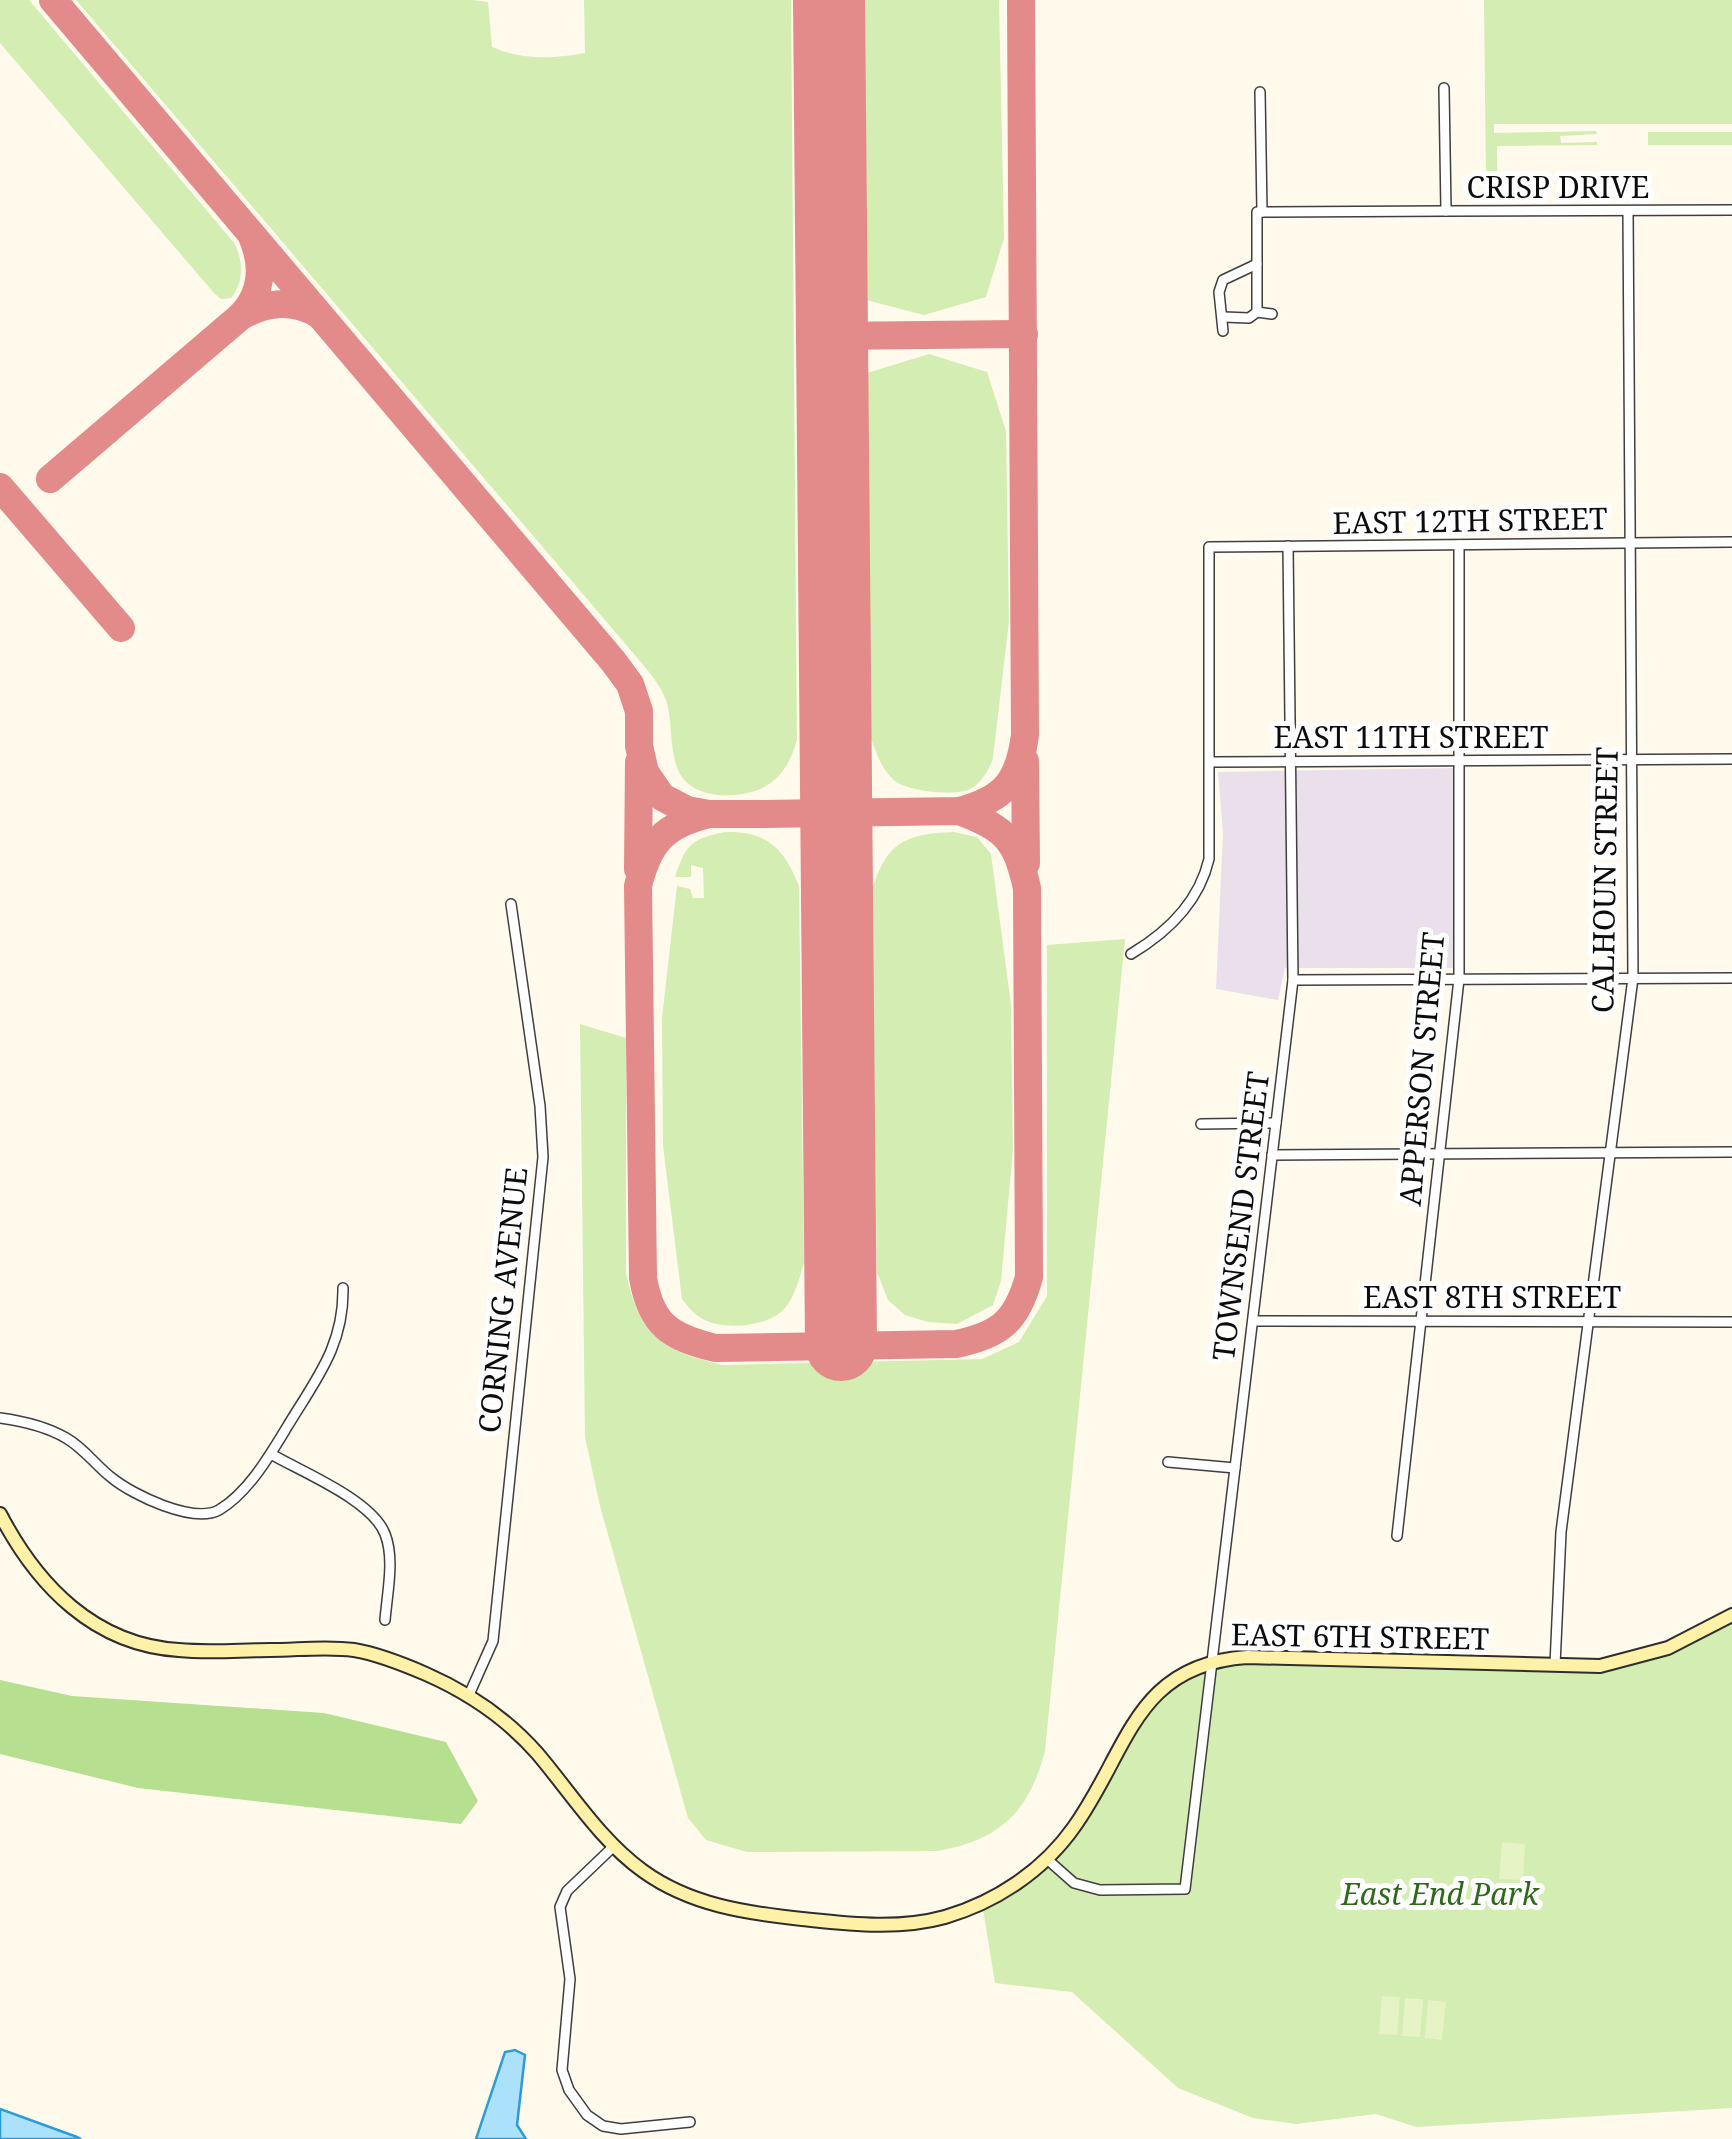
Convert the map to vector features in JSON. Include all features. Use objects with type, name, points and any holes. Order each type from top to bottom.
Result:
[{"type":"main road","name":"EAST 6TH STREET","points":[[0,1514],[20,1553],[41,1579],[62,1600],[111,1632],[146,1645],[177,1650],[353,1650],[400,1663],[468,1697],[519,1735],[614,1846],[645,1873],[701,1901],[760,1914],[884,1926],[946,1916],[982,1903],[1048,1860],[1088,1806],[1147,1702],[1186,1671],[1214,1659],[1247,1656],[1600,1666],[1668,1648],[1732,1615]]},
{"type":"street","name":"CRISP DRIVE","points":[[1444,88],[1446,211],[1732,210]]},
{"type":"street","points":[[1260,92],[1262,212]]},
{"type":"street","points":[[1257,312],[1257,212],[1446,211]]},
{"type":"street","name":"CALHOUN STREET","points":[[1555,1666],[1561,1532],[1634,978],[1628,211]]},
{"type":"street","points":[[1224,331],[1219,292],[1224,280],[1257,264]]},
{"type":"street","points":[[1224,317],[1272,314]]},
{"type":"street","name":"EAST 12TH STREET","points":[[1211,762],[1208,547],[1732,542]]},
{"type":"street","name":"APPERSON STREET","points":[[1397,1536],[1460,979],[1459,545]]},
{"type":"street","name":"TOWNSEND STREET","points":[[1048,1860],[1074,1882],[1100,1890],[1185,1889],[1293,980],[1288,546]]},
{"type":"street","name":"EAST 11TH STREET","points":[[1211,762],[1732,759]]},
{"type":"street","points":[[1132,954],[1175,921],[1202,884],[1209,859],[1211,762]]},
{"type":"street","name":"CORNING AVENUE","points":[[468,1697],[492,1641],[542,1189],[541,1118],[512,904]]},
{"type":"street","points":[[1293,980],[1732,978]]},
{"type":"street","points":[[1201,1124],[1276,1123]]},
{"type":"street","points":[[1272,1155],[1732,1152]]},
{"type":"street","points":[[0,1418],[58,1434],[124,1487],[194,1515],[208,1514],[226,1505],[271,1454],[334,1348],[342,1324],[343,1288]]},
{"type":"street","name":"EAST 8TH STREET","points":[[1252,1321],[1732,1322]]},
{"type":"street","points":[[271,1454],[366,1509],[383,1528],[389,1559],[385,1620]]},
{"type":"street","points":[[1168,1462],[1235,1468]]},
{"type":"street","points":[[614,1846],[567,1892],[560,1907],[570,1979],[562,2070],[568,2090],[587,2114],[604,2126],[621,2129],[690,2122]]},
{"type":"shaded area","points":[[1454,768],[1454,968],[1285,968],[1278,1000],[1216,989],[1223,833],[1218,772]]},
{"type":"green space","points":[[0,0],[29,0],[235,244],[241,271],[231,298],[221,299],[214,293],[0,43]]},
{"type":"green space","points":[[76,0],[472,0],[488,2],[492,47],[549,57],[585,53],[584,0],[791,0],[797,739],[777,777],[755,791],[734,795],[701,791],[684,779],[675,762],[666,700],[651,675]]},
{"type":"green space","points":[[864,0],[999,0],[1004,238],[986,297],[924,315],[866,300]]},
{"type":"green space","points":[[1484,0],[1732,0],[1732,124],[1494,124],[1494,133],[1596,131],[1597,134],[1560,136],[1561,143],[1597,145],[1497,146],[1497,188],[1486,187]]},
{"type":"green space","points":[[1648,132],[1732,132],[1732,145],[1648,145]]},
{"type":"green space","points":[[929,354],[987,372],[1006,431],[1009,621],[993,758],[978,783],[953,793],[900,784],[883,766],[871,739],[867,373]]},
{"type":"green space","points":[[725,832],[752,835],[772,844],[787,861],[799,886],[804,1263],[793,1296],[781,1312],[740,1326],[707,1321],[682,1299],[663,1146],[662,1018],[677,886],[690,889],[693,898],[704,898],[703,868],[691,865],[691,877],[675,877],[691,845]]},
{"type":"green space","points":[[954,832],[977,837],[991,854],[1011,1005],[1013,1149],[1001,1281],[993,1305],[957,1324],[905,1315],[888,1300],[877,1272],[871,893],[883,863],[899,844],[922,835]]},
{"type":"green space","points":[[1125,939],[1045,1751],[1030,1791],[1009,1820],[995,1831],[937,1851],[747,1852],[706,1840],[688,1818],[600,1506],[585,1437],[580,1024],[626,1038],[626,1273],[638,1312],[656,1337],[683,1353],[722,1365],[982,1359],[1019,1342],[1047,1296],[1047,945]]},
{"type":"green space","name":"East End Park","points":[[1732,1615],[1732,2108],[1416,2127],[1376,2114],[1296,2124],[1253,2118],[1178,2088],[1072,1992],[995,1983],[982,1903],[1048,1859],[1147,1702],[1214,1659],[1555,1665],[1627,1659]]},
{"type":"green space","points":[[0,1680],[72,1696],[324,1713],[446,1742],[478,1801],[461,1824],[138,1788],[0,1754]]},
{"type":"green space","points":[[1502,1842],[1525,1844],[1523,1880],[1499,1879]]},
{"type":"green space","points":[[1382,1996],[1400,1997],[1397,2035],[1379,2034]]},
{"type":"green space","points":[[1405,1998],[1423,1999],[1420,2037],[1402,2036]]},
{"type":"green space","points":[[1428,2000],[1446,2002],[1442,2040],[1425,2038]]},
{"type":"water","points":[[515,2050],[525,2055],[517,2125],[526,2139],[476,2139],[505,2052]]},
{"type":"water","points":[[0,2109],[77,2137],[81,2139],[0,2139]]},
{"type":"taxiway","points":[[53,0],[613,661],[630,684],[639,711],[639,746],[645,772],[662,797],[687,810],[709,814],[959,811],[999,794],[1019,765],[1025,735],[1021,0]]},
{"type":"taxiway","points":[[241,316],[259,279],[253,239]]},
{"type":"taxiway","points":[[50,479],[241,316],[280,304],[318,314]]},
{"type":"taxiway","points":[[831,336],[1024,334]]},
{"type":"taxiway","points":[[0,487],[121,628]]},
{"type":"taxiway","points":[[1025,761],[1026,863]]},
{"type":"taxiway","points":[[638,869],[639,762]]},
{"type":"taxiway","points":[[709,814],[681,824],[661,837],[648,857],[638,886],[643,1278],[651,1307],[665,1326],[686,1339],[715,1348],[956,1344],[995,1330],[1019,1305],[1029,1277],[1027,888],[1018,858],[1006,838],[988,824],[959,811]]},
{"type":"runway","points":[[829,0],[841,1345]]}]
